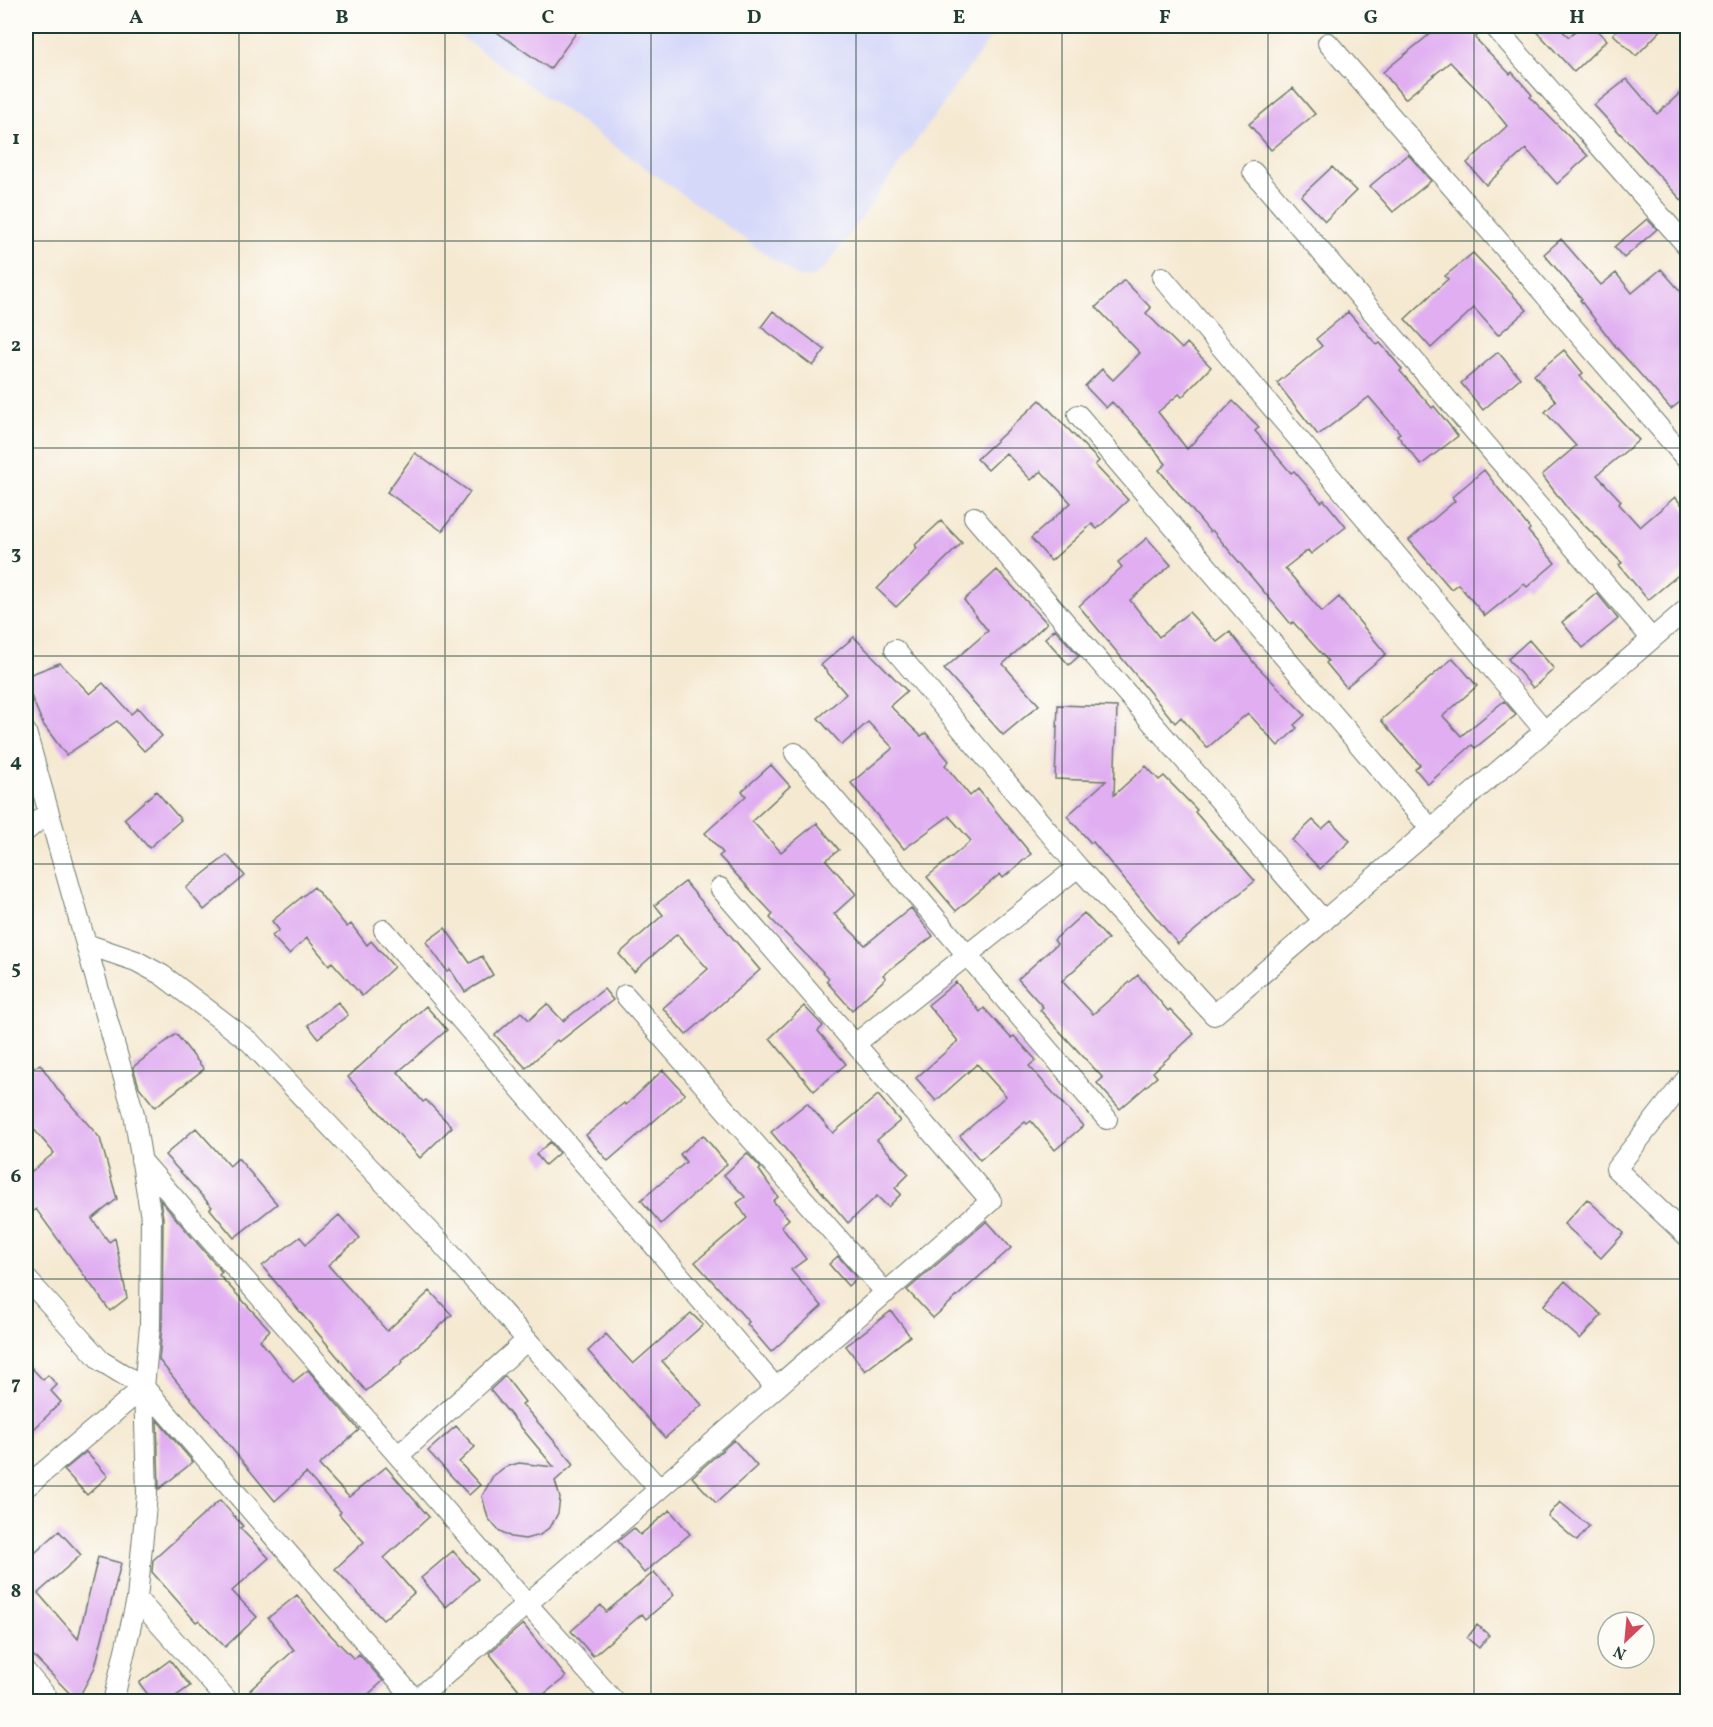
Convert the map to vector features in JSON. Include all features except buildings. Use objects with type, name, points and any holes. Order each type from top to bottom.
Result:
[{"type":"street","points":[[1494,26],[1688,247]]},
{"type":"street","points":[[1328,43],[1688,461]]},
{"type":"street","points":[[1253,172],[1652,639]]},
{"type":"street","points":[[1162,277],[1545,730]]},
{"type":"street","points":[[1078,415],[1431,829]]},
{"type":"street","points":[[974,517],[1324,921]]},
{"type":"street","points":[[896,650],[1078,867],[1214,1015],[1688,608]]},
{"type":"street","points":[[26,732],[134,1114],[152,1218],[150,1326],[144,1387],[147,1494],[137,1599],[113,1701]]},
{"type":"street","points":[[795,753],[1107,1119]]},
{"type":"street","points":[[26,831],[48,813]]},
{"type":"street","points":[[855,1044],[1078,867]]},
{"type":"street","points":[[26,1278],[102,1361],[144,1387],[416,1701],[992,1201],[720,888]]},
{"type":"street","points":[[384,930],[776,1388]]},
{"type":"street","points":[[86,944],[136,961],[162,975],[250,1042],[441,1243],[659,1489]]},
{"type":"street","points":[[625,995],[885,1293]]},
{"type":"street","points":[[1688,1077],[1616,1169],[1688,1237]]},
{"type":"street","points":[[141,1160],[527,1604],[615,1701]]},
{"type":"street","points":[[399,1455],[526,1341]]},
{"type":"street","points":[[26,1486],[144,1387]]},
{"type":"street","points":[[137,1599],[229,1701]]},
{"type":"street","points":[[26,1672],[51,1701]]},
{"type":"shaded area","points":[[446,26],[999,26],[826,267],[814,277],[798,277]]}]
